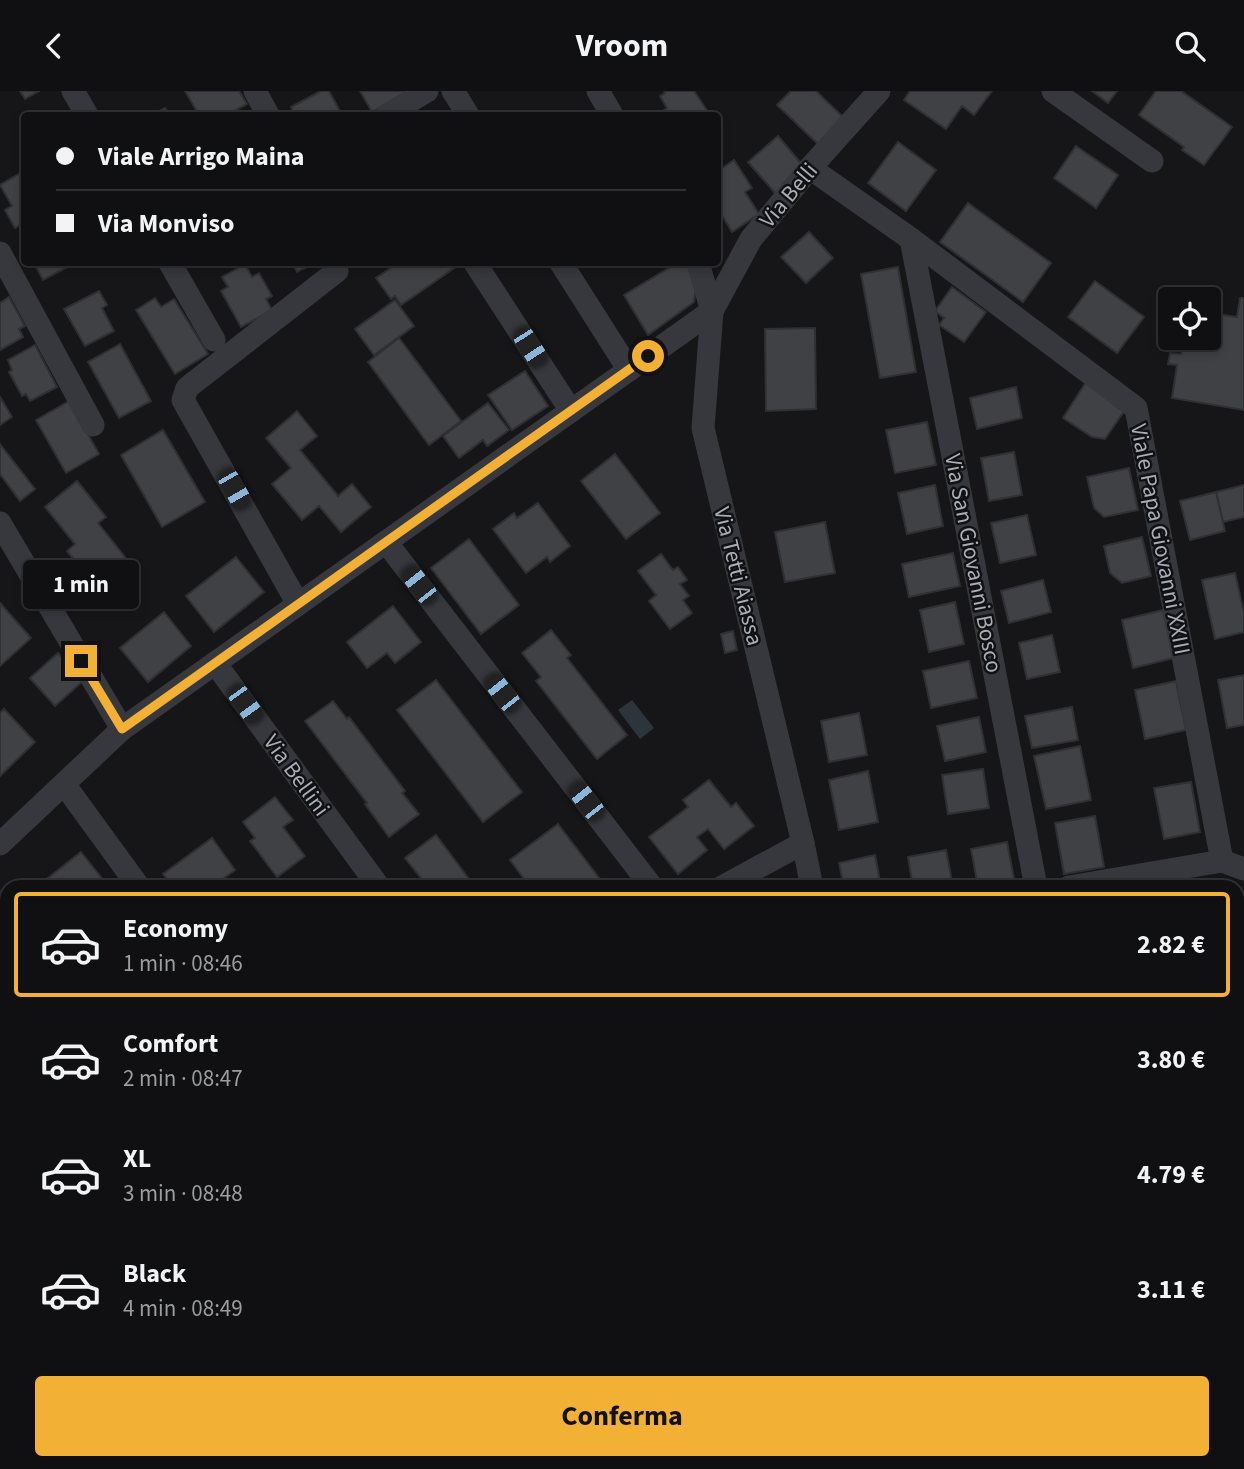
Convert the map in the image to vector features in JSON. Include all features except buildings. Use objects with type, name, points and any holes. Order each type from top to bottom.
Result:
[{"type":"street","points":[[73,91],[85,112]]},
{"type":"street","points":[[255,91],[266,112]]},
{"type":"street","points":[[392,112],[427,91]]},
{"type":"street","points":[[453,91],[466,112]]},
{"type":"street","points":[[598,91],[610,112]]},
{"type":"street","name":"Via Belli","points":[[712,311],[751,239],[810,167],[879,91]]},
{"type":"street","points":[[1053,91],[1152,161]]},
{"type":"street","name":"Viale Papa Giovanni XXIII","points":[[810,167],[911,239],[1136,408],[1222,861]]},
{"type":"street","name":"Via San Giovanni Bosco","points":[[911,239],[1035,880]]},
{"type":"street","points":[[0,253],[93,425]]},
{"type":"street","points":[[172,266],[214,340]]},
{"type":"street","points":[[477,266],[571,411]]},
{"type":"street","points":[[563,266],[629,370]]},
{"type":"street","name":"Via Tetti Aiassa","points":[[699,266],[712,311],[703,428],[811,880]]},
{"type":"street","points":[[298,604],[184,400],[187,388],[337,271]]},
{"type":"street","points":[[0,845],[122,729],[712,311]]},
{"type":"street","points":[[0,523],[122,729]]},
{"type":"street","points":[[386,542],[647,880]]},
{"type":"street","name":"Via Bellini","points":[[215,663],[374,880]]},
{"type":"street","points":[[64,784],[134,880]]},
{"type":"street","points":[[735,880],[803,843]]},
{"type":"street","points":[[1110,880],[1222,861],[1244,869]]},
{"type":"shaded area","points":[[632,700],[654,728],[640,739],[618,710]]},
{"type":"route","points":[[81,661],[122,729],[648,356]]}]
